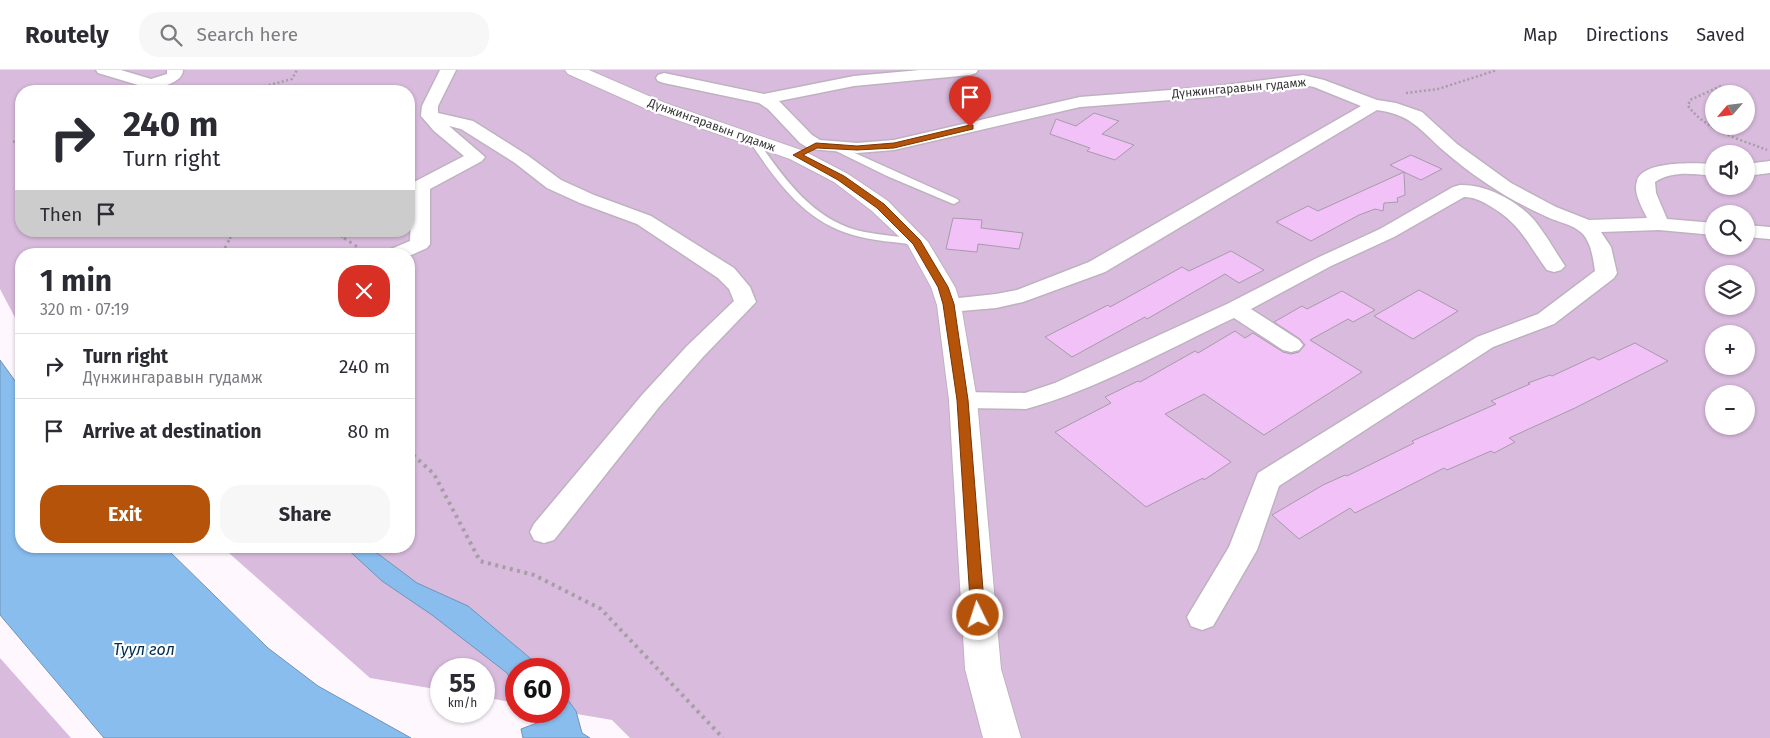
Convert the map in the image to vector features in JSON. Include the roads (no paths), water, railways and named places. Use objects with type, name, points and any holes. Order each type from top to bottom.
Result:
[{"type":"main road","name":"Дүнжингаравын гудамж","points":[[574,70],[658,106],[752,139],[806,150],[880,206],[917,242],[943,287],[948,304],[963,400],[982,669],[1002,738]]},
{"type":"street","points":[[104,70],[139,85]]},
{"type":"street","points":[[153,85],[173,77],[175,75],[174,70]]},
{"type":"street","points":[[410,248],[420,244],[420,186],[476,156],[440,128],[428,111],[429,105],[444,84],[448,70]]},
{"type":"street","points":[[764,99],[854,81],[970,70]]},
{"type":"street","name":"Дүнжингаравын гудамж","points":[[672,74],[764,99],[774,105],[806,139],[806,150],[894,146],[1080,102],[1210,92],[1295,75],[1374,105],[1416,116],[1451,148],[1504,187],[1549,211],[1587,226]]},
{"type":"street","points":[[948,304],[996,301],[1023,295],[1097,267],[1374,105]]},
{"type":"street","points":[[430,116],[467,125],[521,159],[554,184],[587,199],[644,220],[726,272],[740,287],[745,302],[729,321],[689,358],[623,434],[544,532]]},
{"type":"street","points":[[1755,165],[1769,158]]},
{"type":"street","points":[[1659,224],[1646,193],[1646,180],[1653,174],[1673,169],[1705,170]]},
{"type":"street","points":[[963,400],[1026,401],[1064,389],[1235,309],[1324,262],[1387,233],[1460,191],[1467,189],[1480,193],[1524,221],[1554,266]]},
{"type":"street","points":[[1587,226],[1659,224],[1705,228]]},
{"type":"street","points":[[1202,617],[1242,550],[1268,480],[1485,342],[1546,319],[1606,273],[1601,247],[1587,226]]},
{"type":"street","points":[[1755,232],[1770,233]]},
{"type":"street","points":[[1235,309],[1291,345]]},
{"type":"lane","points":[[752,139],[790,191],[816,214],[855,233],[917,242]]},
{"type":"lane","points":[[837,148],[890,174],[954,201]]},
{"type":"water","name":"Туул гол","points":[[0,360],[15,381],[15,553],[171,553],[268,648],[318,686],[411,738],[104,738],[0,615]]},
{"type":"water","points":[[352,553],[377,553],[417,583],[468,606],[530,658],[505,658],[505,671],[495,664],[495,658],[488,658],[432,615],[382,581]]},
{"type":"water","points":[[570,703],[576,711],[582,733],[590,738],[523,738],[521,729],[537,723],[570,723]]}]
